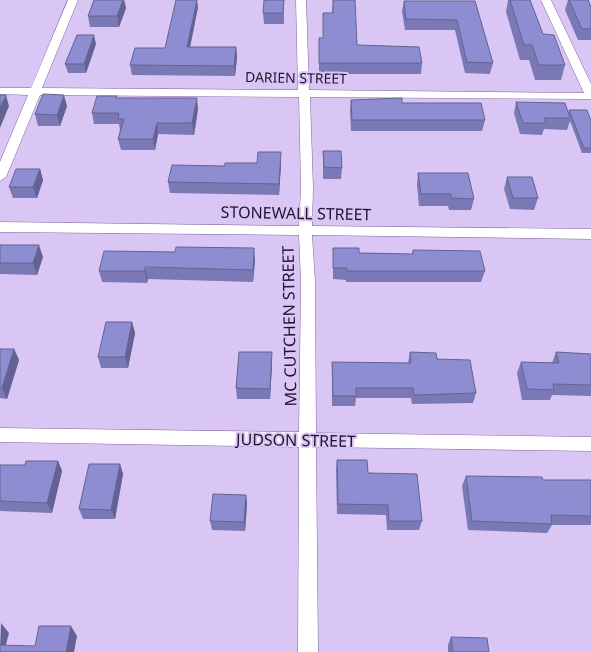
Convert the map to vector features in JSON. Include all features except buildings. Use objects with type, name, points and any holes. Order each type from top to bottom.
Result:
[{"type":"street","points":[[0,177],[73,0]]},
{"type":"street","name":"MC CUTCHEN STREET","points":[[301,0],[307,188],[304,246],[308,281],[308,652]]},
{"type":"street","points":[[546,0],[591,96]]},
{"type":"street","name":"DARIEN STREET","points":[[0,90],[591,96]]},
{"type":"street","name":"STONEWALL STREET","points":[[0,227],[591,234]]},
{"type":"street","name":"JUDSON STREET","points":[[0,435],[591,444]]}]
